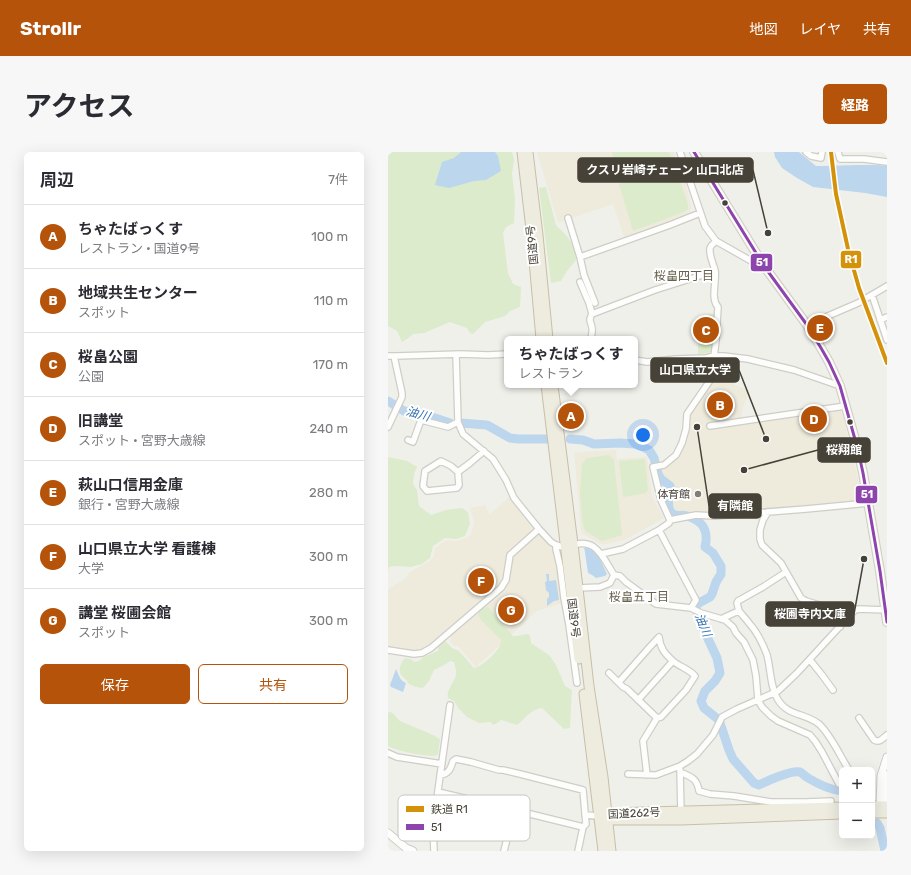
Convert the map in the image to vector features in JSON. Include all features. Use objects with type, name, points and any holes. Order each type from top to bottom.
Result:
[{"type":"highway","name":"国道9号","points":[[522,152],[532,238],[541,336]]},
{"type":"highway","name":"国道9号","points":[[528,152],[538,234],[548,336]]},
{"type":"highway","name":"国道9号","points":[[546,388],[570,546],[578,588],[588,686],[603,777],[603,851]]},
{"type":"highway","name":"国道9号","points":[[553,388],[570,546],[604,816],[611,851]]},
{"type":"highway","name":"国道262号","points":[[681,815],[839,807]]},
{"type":"highway","name":"国道262号","points":[[604,816],[839,814]]},
{"type":"main road","points":[[694,152],[764,266],[807,325],[829,362],[840,386],[858,450],[869,503],[887,622]]},
{"type":"street","points":[[680,152],[705,226],[716,241],[753,262],[764,266]]},
{"type":"street","points":[[806,152],[811,156],[821,158],[822,152]]},
{"type":"street","points":[[838,152],[840,159],[864,159],[887,162]]},
{"type":"street","points":[[580,257],[700,213]]},
{"type":"street","points":[[568,218],[584,275],[595,303]]},
{"type":"street","points":[[670,520],[662,500],[653,468],[664,465],[676,455],[682,443],[686,429],[687,414],[711,379],[719,312],[714,296],[715,271],[711,259],[710,249],[716,241]]},
{"type":"street","points":[[592,314],[655,290],[715,271]]},
{"type":"street","points":[[580,282],[592,314],[590,317],[593,329],[592,336]]},
{"type":"street","points":[[807,325],[858,303],[887,286]]},
{"type":"street","points":[[872,295],[887,340]]},
{"type":"street","points":[[880,320],[887,317]]},
{"type":"street","points":[[388,427],[390,418],[402,397],[391,356],[504,354]]},
{"type":"street","points":[[456,355],[458,422],[463,434],[493,459],[506,480],[514,498],[539,529],[551,542],[556,545],[570,546],[582,543],[593,546],[601,554],[614,575],[620,576],[656,604],[691,608],[701,613],[725,620],[733,627],[744,642],[753,660],[758,700],[762,708],[778,721],[810,735],[822,752],[839,784]]},
{"type":"street","points":[[638,360],[647,362],[706,358],[714,356],[748,359],[794,370],[840,386]]},
{"type":"street","points":[[710,426],[845,406]]},
{"type":"street","points":[[413,442],[421,420],[448,427],[458,422]]},
{"type":"street","points":[[458,472],[484,451]]},
{"type":"street","points":[[442,461],[458,472],[459,485],[457,488],[427,492],[423,486],[424,471],[442,461]]},
{"type":"street","points":[[601,554],[623,549],[659,530],[669,523],[670,520],[696,515],[715,516],[869,503]]},
{"type":"street","points":[[768,512],[763,520],[760,530],[762,545],[781,563],[801,598],[819,605],[840,627]]},
{"type":"street","points":[[388,650],[414,654],[422,653],[431,648],[501,588],[506,580],[510,555],[539,529]]},
{"type":"street","points":[[659,530],[696,600],[691,608]]},
{"type":"street","points":[[556,545],[577,683]]},
{"type":"street","points":[[786,572],[738,601],[739,611],[762,643],[767,656],[776,698],[789,712],[814,720],[822,728],[847,767]]},
{"type":"street","points":[[578,588],[600,587],[610,582],[614,575]]},
{"type":"street","points":[[628,774],[656,775],[680,769],[697,754],[709,740],[722,717],[778,691],[810,660],[855,610],[886,609]]},
{"type":"street","points":[[722,619],[739,611]]},
{"type":"street","points":[[619,682],[659,637],[663,652],[695,676],[686,690],[660,717],[657,718],[643,741],[647,774]]},
{"type":"street","points":[[810,660],[833,690]]},
{"type":"street","points":[[638,700],[673,661]]},
{"type":"street","points":[[609,673],[657,718]]},
{"type":"street","points":[[438,795],[450,705]]},
{"type":"street","points":[[859,718],[874,740],[880,741],[887,736]]},
{"type":"street","points":[[388,753],[397,757],[442,764]]},
{"type":"street","points":[[883,808],[881,776],[887,757]]},
{"type":"street","points":[[440,774],[444,774],[450,770],[453,761],[456,759],[583,790],[586,824],[583,827],[578,851]]},
{"type":"street","points":[[680,769],[697,781],[699,791],[710,794],[771,802],[831,801]]},
{"type":"street","points":[[680,769],[681,815]]},
{"type":"street","points":[[883,808],[887,775]]},
{"type":"street","points":[[438,792],[452,795]]},
{"type":"street","points":[[530,814],[583,827]]},
{"type":"street","points":[[585,815],[604,816]]},
{"type":"street","points":[[388,833],[406,848],[413,851]]},
{"type":"street","points":[[434,841],[434,851]]},
{"type":"street","points":[[504,851],[506,841]]},
{"type":"shaded area","points":[[537,152],[674,152],[685,181],[691,210],[688,214],[632,236],[624,237],[613,204],[558,223]]},
{"type":"shaded area","points":[[717,369],[732,371],[731,380],[733,384],[749,391],[743,408],[741,420],[841,408],[864,503],[677,516],[673,513],[669,506],[669,500],[672,492],[671,487],[659,475],[658,469],[667,466],[678,456],[688,413],[708,385],[712,385],[714,377],[716,377]]},
{"type":"shaded area","points":[[616,450],[617,459],[647,457],[652,496],[664,518],[627,539],[603,545],[581,533],[574,452]]},
{"type":"shaded area","points":[[509,497],[512,497],[555,553],[563,603],[537,611],[476,667],[458,646],[454,646],[450,642],[451,637],[444,633],[421,650],[413,651],[388,647],[388,589],[406,578],[410,572],[434,557],[435,548],[446,540],[456,541],[467,538],[471,534],[474,523],[470,508],[485,505],[490,514]]},
{"type":"green space","points":[[388,152],[512,152],[514,159],[512,174],[515,199],[514,223],[506,227],[503,233],[508,273],[513,284],[521,287],[520,307],[510,311],[505,316],[485,322],[473,334],[470,333],[467,328],[450,322],[424,333],[413,334],[402,342],[397,331],[388,326]]},
{"type":"green space","points":[[612,152],[669,152],[688,204],[688,209],[684,212],[633,231],[619,184],[622,183]]},
{"type":"green space","points":[[546,187],[556,225],[567,236],[575,249],[576,260],[561,281],[551,283],[539,188]]},
{"type":"green space","points":[[716,313],[714,343],[711,352],[698,355],[698,317]]},
{"type":"green space","points":[[609,455],[614,460],[622,535],[602,541],[585,531],[582,521],[580,492],[582,464],[587,458]]},
{"type":"green space","points":[[388,457],[407,461],[417,467],[414,474],[413,484],[417,490],[419,506],[431,515],[446,510],[462,508],[468,512],[470,524],[465,536],[456,539],[445,538],[433,546],[430,558],[422,564],[411,567],[389,567],[388,571]]},
{"type":"green space","points":[[645,459],[648,489],[646,493],[623,497],[619,461]]},
{"type":"green space","points":[[488,607],[513,636],[528,634],[530,636],[531,643],[550,656],[556,665],[565,686],[572,690],[570,728],[564,729],[542,708],[531,712],[517,725],[501,720],[493,725],[491,722],[479,723],[467,717],[454,701],[448,698],[449,689],[456,675],[454,662],[450,661],[434,670],[429,681],[423,688],[409,684],[402,676],[400,669],[405,658],[411,659],[414,662],[419,661],[423,657],[438,651],[440,644],[445,641],[452,648],[459,651],[474,668],[484,663],[497,650],[501,641],[481,620],[478,614],[483,608]]},
{"type":"green space","points":[[388,712],[394,714],[400,721],[440,739],[438,755],[428,756],[413,754],[388,746]]},
{"type":"water","points":[[461,152],[495,152],[498,156],[501,171],[486,180],[474,181],[449,188],[435,185],[442,162],[454,158]]},
{"type":"water","points":[[774,152],[799,152],[816,166],[887,166],[887,197],[813,187],[782,168],[775,157]]},
{"type":"water","points":[[584,546],[592,548],[599,557],[607,574],[605,576],[596,578],[588,573]]},
{"type":"water","points":[[546,574],[549,574],[549,581],[556,580],[559,600],[554,601],[547,606],[549,593],[546,590]]},
{"type":"water","points":[[396,669],[401,679],[406,683],[403,692],[391,687],[390,685]]},
{"type":"waterway","name":"油川","points":[[388,401],[404,411],[429,416],[450,423]]},
{"type":"waterway","name":"油川","points":[[460,423],[487,425],[510,438],[548,439]]},
{"type":"waterway","name":"油川","points":[[570,439],[583,440],[594,444],[635,444],[649,450],[654,458],[658,474],[661,479],[670,486],[668,502],[670,511],[676,515],[685,515],[693,518],[704,527],[706,536],[705,547],[713,553],[721,566],[721,574],[710,597],[697,604],[696,608],[702,626],[717,658],[720,673],[715,681],[705,691],[701,701],[704,708],[719,720],[733,759],[754,783],[759,785],[785,774],[800,772],[820,784],[839,790]]},
{"type":"waterway","name":"油川","points":[[877,823],[880,828],[885,851]]},
{"type":"rail line","name":"R1","points":[[831,152],[836,194],[848,249],[859,288],[887,363]]},
{"type":"transit line","name":"51","points":[[694,152],[764,266],[807,325],[829,362],[840,386],[863,473],[887,622]]},
{"type":"place","name":"クスリ岩崎チェーン 山口北店","points":[[768,233]]},
{"type":"place","name":"萩山口信用金庫","points":[[820,328]]},
{"type":"place","name":"桜畠公園","points":[[706,330]]},
{"type":"place","name":"地域共生センター","points":[[720,405]]},
{"type":"place","name":"ちゃたばっくす","points":[[571,416]]},
{"type":"place","name":"旧講堂","points":[[814,419]]},
{"type":"place","name":"有隣館","points":[[697,427]]},
{"type":"place","name":"山口県立大学","points":[[766,439]]},
{"type":"place","name":"桜翔館","points":[[744,470]]},
{"type":"place","name":"体育館","points":[[698,494]]},
{"type":"place","name":"桜圃寺内文庫","points":[[864,559]]},
{"type":"place","name":"山口県立大学 看護棟","points":[[481,581]]},
{"type":"place","name":"講堂 桜圃会館","points":[[511,610]]},
{"type":"district","name":"桜畠四丁目","points":[[684,276]]},
{"type":"district","name":"桜畠五丁目","points":[[639,597]]}]
